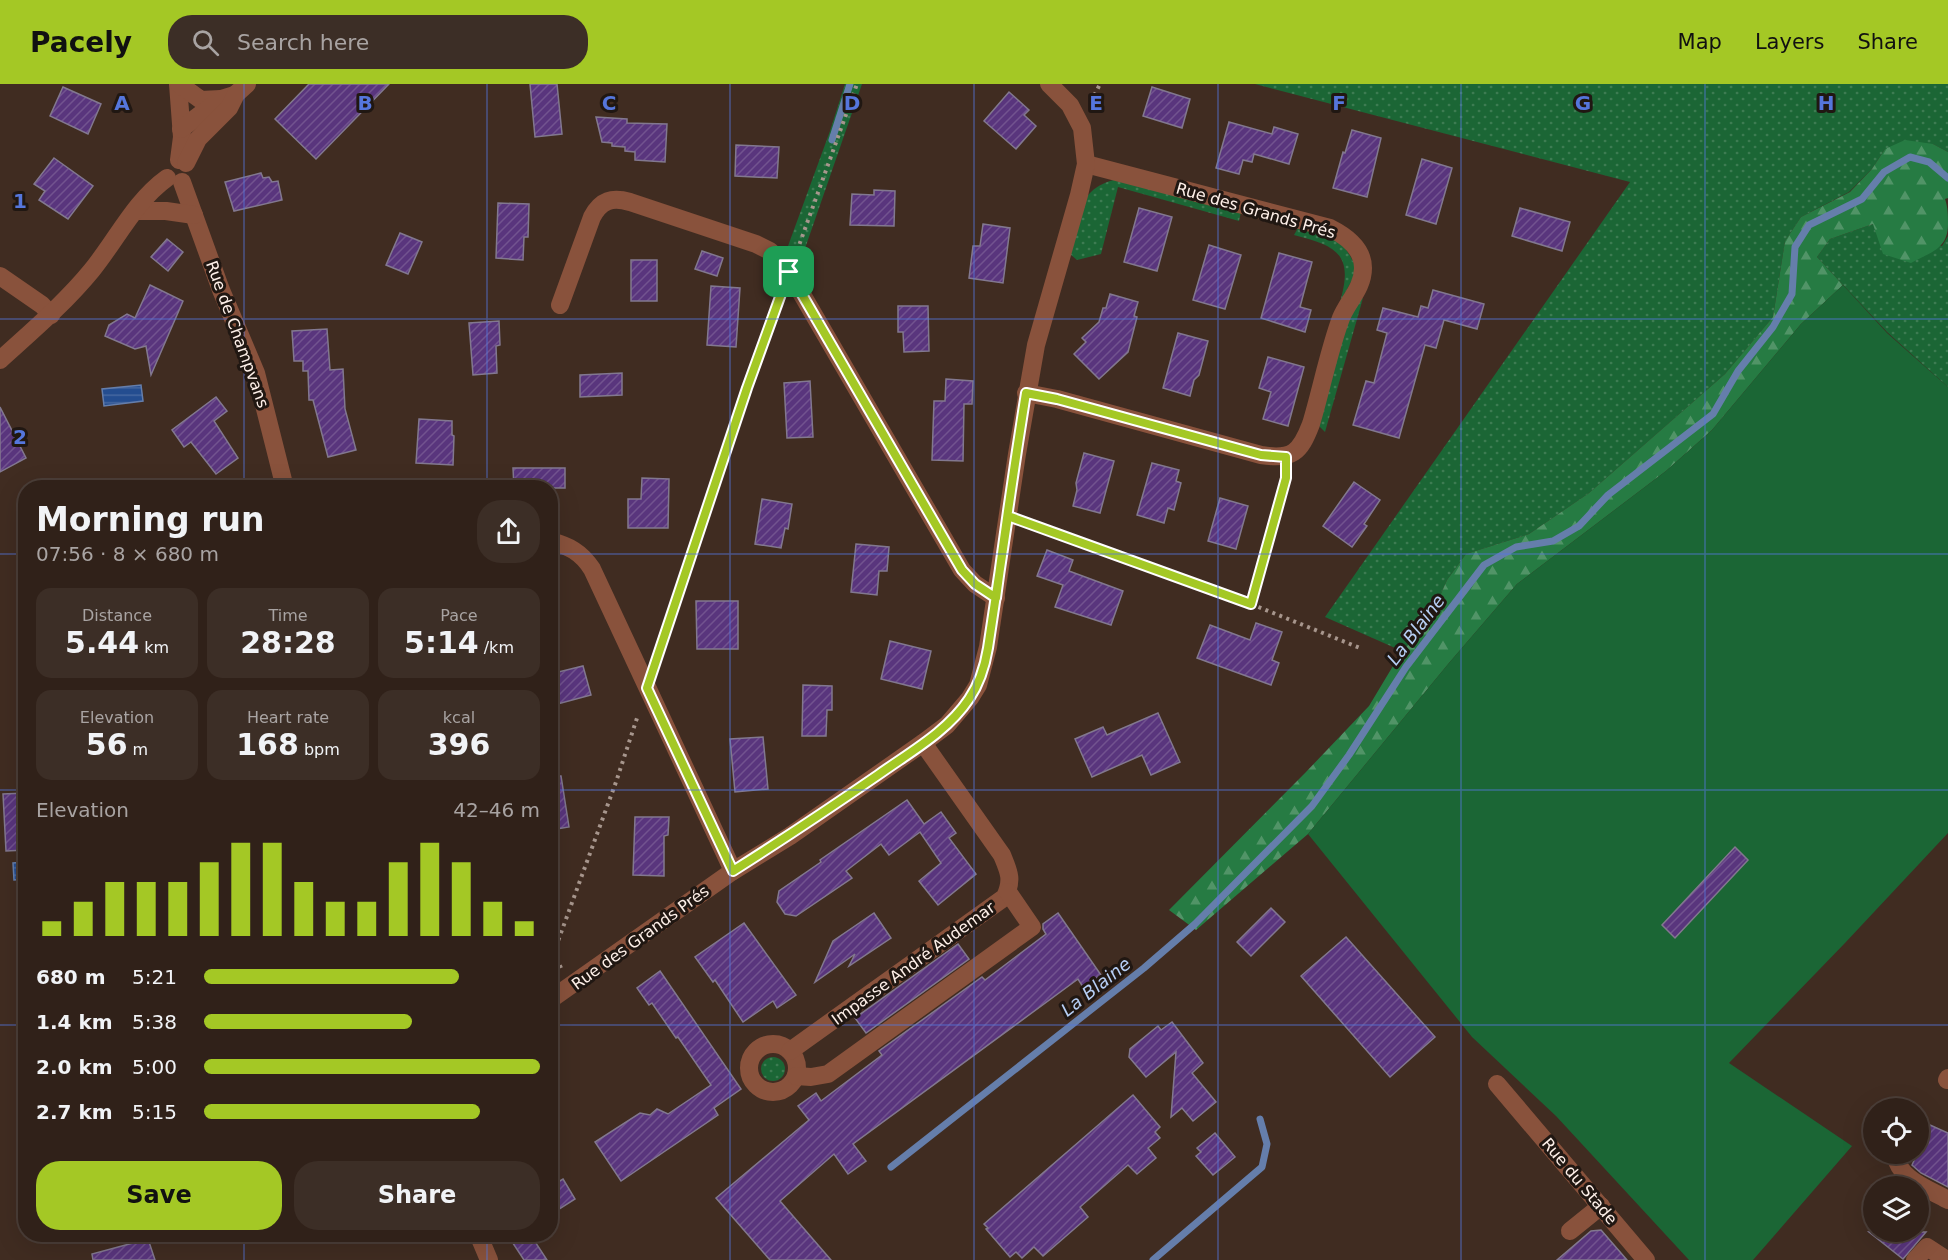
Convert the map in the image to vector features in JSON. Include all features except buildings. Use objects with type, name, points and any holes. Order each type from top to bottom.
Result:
[{"type":"street","points":[[178,84],[201,100],[235,92]]},
{"type":"street","points":[[0,360],[51,315],[93,268],[149,194],[189,174],[183,162],[181,150],[178,84]]},
{"type":"street","name":"Rue des Grands Prés","points":[[558,995],[733,871],[790,836],[923,743],[947,725],[960,711],[978,684],[987,656],[1026,393],[1036,345],[1086,164],[1082,128],[1070,105],[1049,84]]},
{"type":"street","points":[[181,129],[235,92]]},
{"type":"street","points":[[183,162],[198,139],[229,108],[235,92]]},
{"type":"street","name":"Rue des Grands Prés","points":[[1086,164],[1330,228],[1345,236],[1355,245],[1361,256],[1363,268],[1361,283],[1341,318],[1305,441],[1296,451],[1286,457]]},
{"type":"street","name":"Rue de Champvans","points":[[174,180],[194,215],[221,290],[256,373],[283,480]]},
{"type":"street","points":[[561,305],[592,217],[597,207],[606,200],[618,199],[756,244],[770,251],[789,272],[962,570],[975,584],[996,598]]},
{"type":"street","points":[[135,211],[166,211],[194,215]]},
{"type":"street","points":[[0,276],[42,305],[51,315]]},
{"type":"street","points":[[1026,393],[1057,399],[1261,455],[1286,457]]},
{"type":"street","points":[[558,544],[575,550],[584,557],[592,569],[733,871]]},
{"type":"street","name":"Impasse André Audemar","points":[[790,1051],[1005,897],[1008,892],[1011,875],[1002,855],[923,743]]},
{"type":"street","points":[[796,1076],[810,1077],[828,1074],[1032,927],[1008,892]]},
{"type":"street","points":[[765,1045],[782,1045],[790,1051],[797,1064],[796,1076],[790,1085],[770,1092],[756,1085],[750,1072],[752,1056],[765,1045]]},
{"type":"street","name":"Rue du Stade","points":[[1497,1084],[1646,1260]]},
{"type":"street","points":[[1898,1164],[1905,1176],[1948,1200]]},
{"type":"street","points":[[1570,1231],[1601,1206]]},
{"type":"street","points":[[481,1242],[489,1260]]},
{"type":"street","points":[[1915,1260],[1927,1247],[1947,1260]]},
{"type":"path","points":[[558,941],[616,782],[747,388],[857,84]]},
{"type":"path","points":[[1251,604],[1286,478],[1286,457]]},
{"type":"path","points":[[1008,516],[1251,604],[1360,648]]},
{"type":"path","points":[[558,962],[569,988]]},
{"type":"green space","points":[[845,84],[862,84],[801,260],[788,246]]},
{"type":"green space","points":[[1255,84],[1948,84],[1948,152],[1933,144],[1885,149],[1872,169],[1849,192],[1801,217],[1785,241],[1773,317],[1725,374],[1589,493],[1529,534],[1466,554],[1447,580],[1427,626],[1402,651],[1325,617],[1630,182]]},
{"type":"green space","points":[[1905,140],[1933,144],[1948,152],[1948,198],[1945,199],[1948,224],[1942,244],[1911,263],[1883,254],[1873,224],[1830,239],[1817,257],[1843,285],[1801,324],[1712,430],[1666,471],[1517,584],[1308,834],[1196,930],[1169,910],[1369,706],[1402,651],[1427,626],[1447,580],[1466,554],[1529,534],[1589,493],[1725,374],[1773,317],[1785,241],[1801,217],[1850,192],[1872,169],[1885,149]]},
{"type":"green space","points":[[1116,179],[1241,212],[1239,221],[1118,187],[1101,254],[1077,260],[1070,254],[1083,204],[1094,190]]},
{"type":"green space","points":[[1873,224],[1942,246],[1948,236],[1948,387],[1887,332],[1817,257],[1830,239]]},
{"type":"green space","points":[[1298,228],[1335,240],[1347,250],[1357,271],[1340,302],[1345,273],[1343,263],[1331,248],[1294,235]]},
{"type":"green space","points":[[1843,285],[1887,333],[1948,387],[1948,833],[1729,1063],[1852,1146],[1753,1260],[1689,1260],[1556,1116],[1472,1037],[1308,834],[1517,584],[1666,471],[1712,430],[1801,324]]},
{"type":"green space","points":[[1363,298],[1325,432],[1319,426],[1347,317],[1356,303]]},
{"type":"green space","points":[[773,1057],[782,1060],[785,1069],[782,1078],[773,1081],[764,1078],[761,1069],[764,1060]]},
{"type":"water","points":[[141,385],[143,401],[104,406],[102,389]]},
{"type":"water","points":[[13,863],[18,863],[18,880],[14,880]]},
{"type":"waterway","points":[[832,140],[850,84]]},
{"type":"waterway","name":"La Blaine","points":[[891,1167],[1144,968],[1195,924],[1312,806],[1349,755],[1406,667],[1484,565],[1516,547],[1553,541],[1579,526],[1608,495],[1713,414],[1738,371],[1773,327],[1792,294],[1795,247],[1809,225],[1862,199],[1884,172],[1910,157],[1929,162],[1948,178]]},
{"type":"waterway","name":"La Blaine","points":[[1153,1260],[1262,1167],[1267,1144],[1260,1119]]},
{"type":"route","points":[[789,272],[747,388],[647,688],[733,871],[790,836],[923,743],[947,725],[960,711],[978,684],[985,665],[996,598],[1000,562],[1008,516],[1251,604],[1286,478],[1286,457],[1261,455],[1057,399],[1026,393],[1000,562],[996,598],[975,584],[962,570],[789,272]]}]
